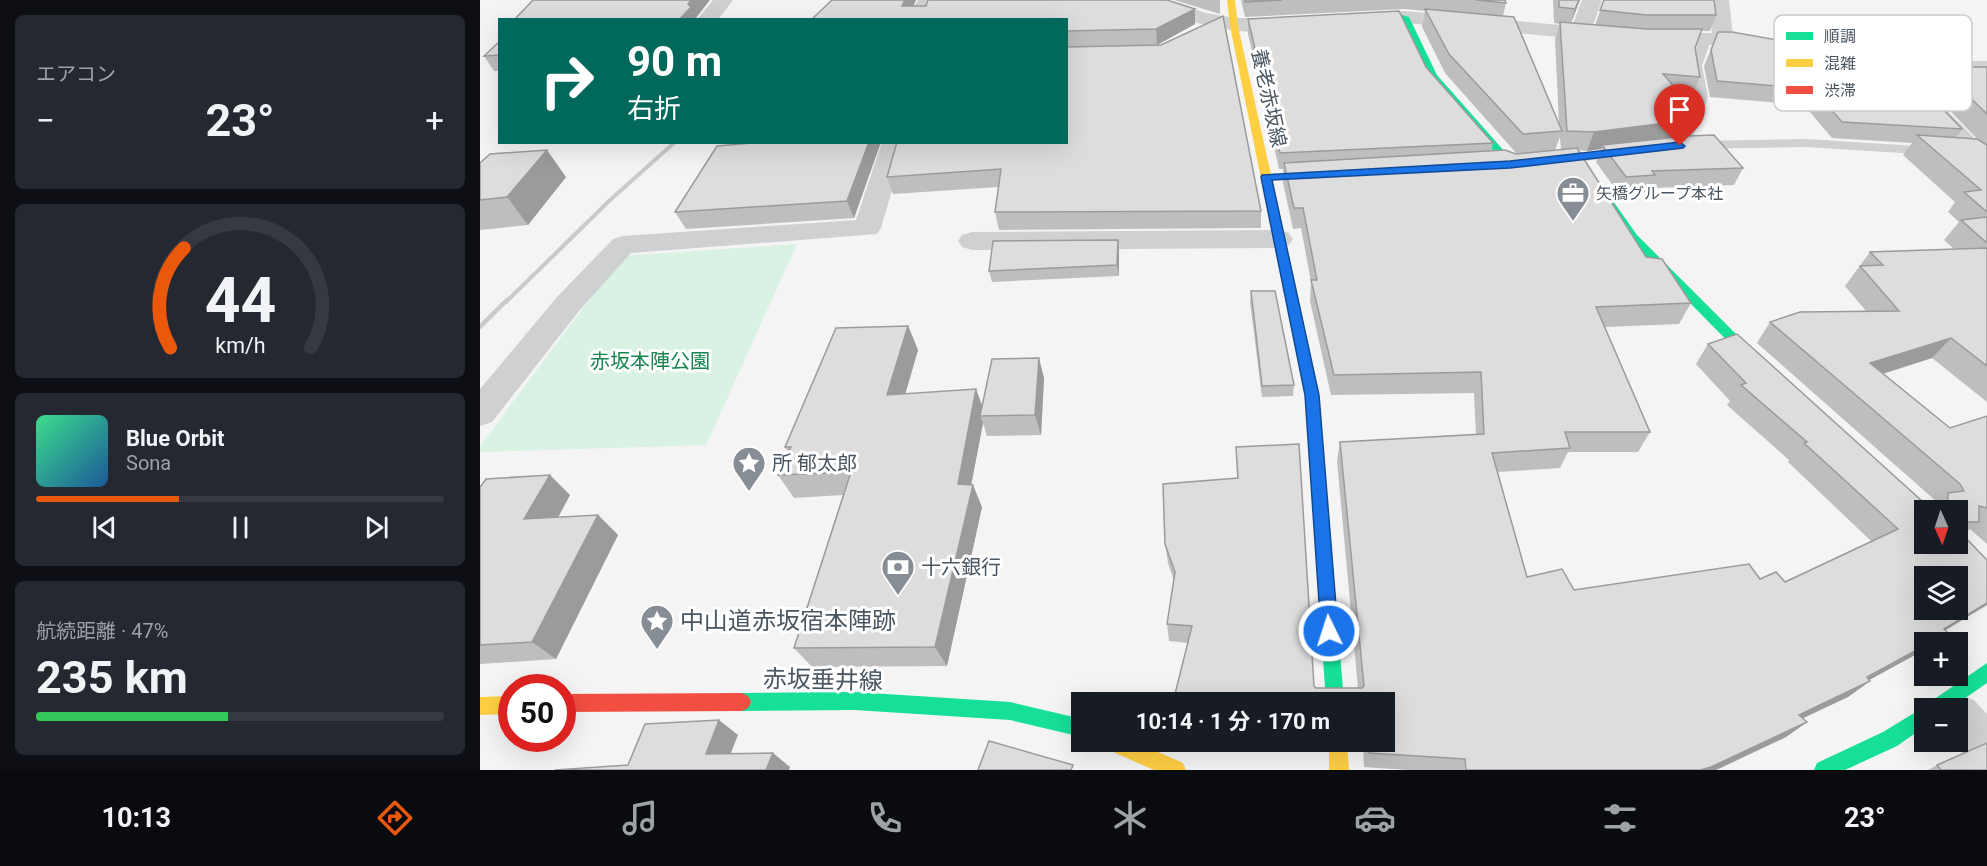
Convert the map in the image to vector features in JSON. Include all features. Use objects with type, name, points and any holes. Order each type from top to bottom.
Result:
[{"type":"main road","name":"養老赤坂線","points":[[1231,0],[1226,24],[1272,177],[1279,239],[1312,395],[1334,692]]},
{"type":"main road","points":[[1391,12],[1433,76],[1510,164],[1571,161]]},
{"type":"main road","points":[[1602,193],[1633,238],[1774,380]]},
{"type":"main road","points":[[1956,698],[1987,672]]},
{"type":"main road","name":"赤坂垂井線","points":[[576,703],[855,701],[1010,711],[1071,725]]},
{"type":"main road","points":[[480,706],[498,705]]},
{"type":"main road","points":[[1824,770],[1914,726]]},
{"type":"main road","points":[[1136,752],[1176,770]]},
{"type":"main road","points":[[1338,752],[1339,770]]},
{"type":"street","points":[[709,18],[723,0]]},
{"type":"street","points":[[919,18],[928,0]]},
{"type":"street","points":[[1148,0],[1186,14],[1226,24],[1310,23]]},
{"type":"street","points":[[1580,32],[1592,0]]},
{"type":"street","points":[[1714,40],[1719,0]]},
{"type":"street","points":[[1354,20],[1391,12],[1630,38],[1714,40],[1768,47]]},
{"type":"street","points":[[1190,38],[1226,24]]},
{"type":"street","points":[[1936,111],[1981,158]]},
{"type":"street","points":[[480,413],[568,304],[623,245],[867,228],[894,144]]},
{"type":"street","points":[[972,241],[1279,239]]},
{"type":"street","points":[[1968,731],[1987,747]]},
{"type":"lane","points":[[1714,40],[1696,66],[1701,96],[1690,128],[1674,146],[1807,143],[1981,158]]},
{"type":"lane","points":[[1571,161],[1634,151]]},
{"type":"lane","points":[[1486,166],[1510,164]]},
{"type":"green space","name":"赤坂本陣公園","points":[[797,244],[706,445],[480,452],[480,446],[622,256]]},
{"type":"building","points":[[533,0],[691,0],[688,4],[691,7],[681,18],[516,18]]},
{"type":"building","points":[[832,0],[905,0],[902,6],[926,6],[928,0],[1167,0],[1195,9],[1156,29],[1068,31],[1068,18],[813,18]]},
{"type":"building","points":[[1245,0],[1282,0],[1245,2]]},
{"type":"building","points":[[1476,0],[1505,0],[1506,3]]},
{"type":"building","points":[[1559,0],[1579,0],[1575,9],[1559,7]]},
{"type":"building","points":[[1604,0],[1714,0],[1716,15],[1646,15],[1600,10]]},
{"type":"building","points":[[1425,9],[1514,17],[1562,131],[1523,134],[1449,54]]},
{"type":"building","points":[[1399,11],[1426,67],[1493,143],[1280,153],[1248,19]]},
{"type":"building","points":[[1223,16],[1261,211],[995,212],[1001,169],[887,177],[896,144],[1068,144],[1068,47],[1161,45]]},
{"type":"building","points":[[1560,22],[1647,29],[1702,29],[1695,48],[1700,77],[1663,74],[1690,105],[1682,121],[1594,132],[1567,131]]},
{"type":"building","points":[[1718,32],[1732,32],[1774,39],[1774,86],[1717,81],[1711,50]]},
{"type":"building","points":[[498,43],[498,55],[484,56]]},
{"type":"building","points":[[1972,67],[1987,67],[1987,114],[1972,99]]},
{"type":"building","points":[[1832,111],[1945,111],[1962,129],[1842,122]]},
{"type":"building","points":[[1714,135],[1743,168],[1652,171],[1655,175],[1626,177],[1602,145],[1688,136]]},
{"type":"building","points":[[1917,135],[1977,139],[1987,145],[1987,212],[1964,192],[1981,190]]},
{"type":"building","points":[[868,144],[847,201],[675,212],[717,146]]},
{"type":"building","points":[[1577,148],[1646,257],[1662,259],[1691,303],[1596,307],[1650,432],[1565,432],[1570,448],[1492,453],[1527,577],[1562,569],[1574,590],[1749,564],[1760,579],[1776,572],[1785,582],[1898,529],[1804,443],[1807,442],[1741,385],[1746,383],[1708,344],[1737,334],[1921,500],[1914,500],[1914,554],[1968,554],[1968,540],[1987,560],[1987,603],[1968,614],[1968,566],[1914,566],[1914,620],[1959,620],[1944,629],[1947,632],[1914,632],[1914,651],[1867,677],[1870,681],[1799,715],[1807,722],[1700,770],[1466,770],[1465,759],[1369,753],[1395,752],[1395,692],[1176,692],[1192,626],[1167,624],[1175,572],[1165,544],[1163,484],[1238,478],[1236,447],[1299,444],[1314,686],[1316,688],[1362,688],[1364,686],[1340,442],[1484,434],[1481,372],[1334,375],[1311,280],[1317,280],[1303,208],[1294,208],[1284,163],[1505,150],[1516,154]]},
{"type":"building","points":[[547,150],[507,197],[480,200],[480,163],[490,154]]},
{"type":"building","points":[[1987,217],[1987,243],[1961,220]]},
{"type":"building","points":[[1118,240],[1117,265],[989,271],[993,241]]},
{"type":"building","points":[[1987,248],[1987,366],[1951,338],[1870,363],[1950,428],[1987,416],[1987,508],[1979,506],[1979,522],[1968,522],[1968,500],[1948,500],[1948,493],[1964,491],[1960,484],[1770,322],[1800,312],[1899,311],[1860,266],[1883,265],[1870,252]]},
{"type":"building","points":[[1251,291],[1275,291],[1294,385],[1262,386]]},
{"type":"building","points":[[908,326],[887,395],[976,389],[958,484],[973,485],[935,647],[794,648],[851,472],[778,475],[791,447],[785,447],[836,328]]},
{"type":"building","points":[[1039,358],[1035,415],[980,416],[992,359]]},
{"type":"building","points":[[550,475],[524,519],[598,515],[532,642],[480,645],[480,486],[486,479]]},
{"type":"building","points":[[719,720],[706,754],[773,753],[766,770],[555,770],[628,765],[645,724]]},
{"type":"building","points":[[989,741],[1073,765],[1071,770],[978,770]]},
{"type":"building","points":[[1987,743],[1987,770],[1941,770],[1937,765],[1968,752]]},
{"type":"railway","points":[[506,302],[609,201],[673,144]]},
{"type":"railway","points":[[480,327],[507,300]]},
{"type":"traffic: fast","points":[[1405,17],[1433,76],[1510,164],[1536,162]]},
{"type":"traffic: fast","points":[[1609,203],[1633,238],[1761,367]]},
{"type":"traffic: fast","points":[[1279,238],[1312,395],[1334,692]]},
{"type":"traffic: fast","points":[[1950,698],[1987,672]]},
{"type":"traffic: fast","points":[[742,702],[855,701],[1010,711],[1071,725]]},
{"type":"traffic: fast","points":[[1824,770],[1890,739],[1914,723]]},
{"type":"traffic: slow","points":[[1231,0],[1234,26],[1279,238]]},
{"type":"traffic: slow","points":[[480,706],[498,705]]},
{"type":"traffic: slow","points":[[1136,752],[1176,770]]},
{"type":"traffic: slow","points":[[1338,752],[1339,770]]},
{"type":"traffic: jam","points":[[576,703],[742,702]]},
{"type":"place","name":"矢橋グループ本社","points":[[1573,222]]},
{"type":"place","name":"所 郁太郎","points":[[749,492]]},
{"type":"place","name":"十六銀行","points":[[898,596]]},
{"type":"place","name":"中山道赤坂宿本陣跡","points":[[657,650]]},
{"type":"route","points":[[1329,631],[1312,395],[1266,177],[1510,164],[1680,146]]}]
